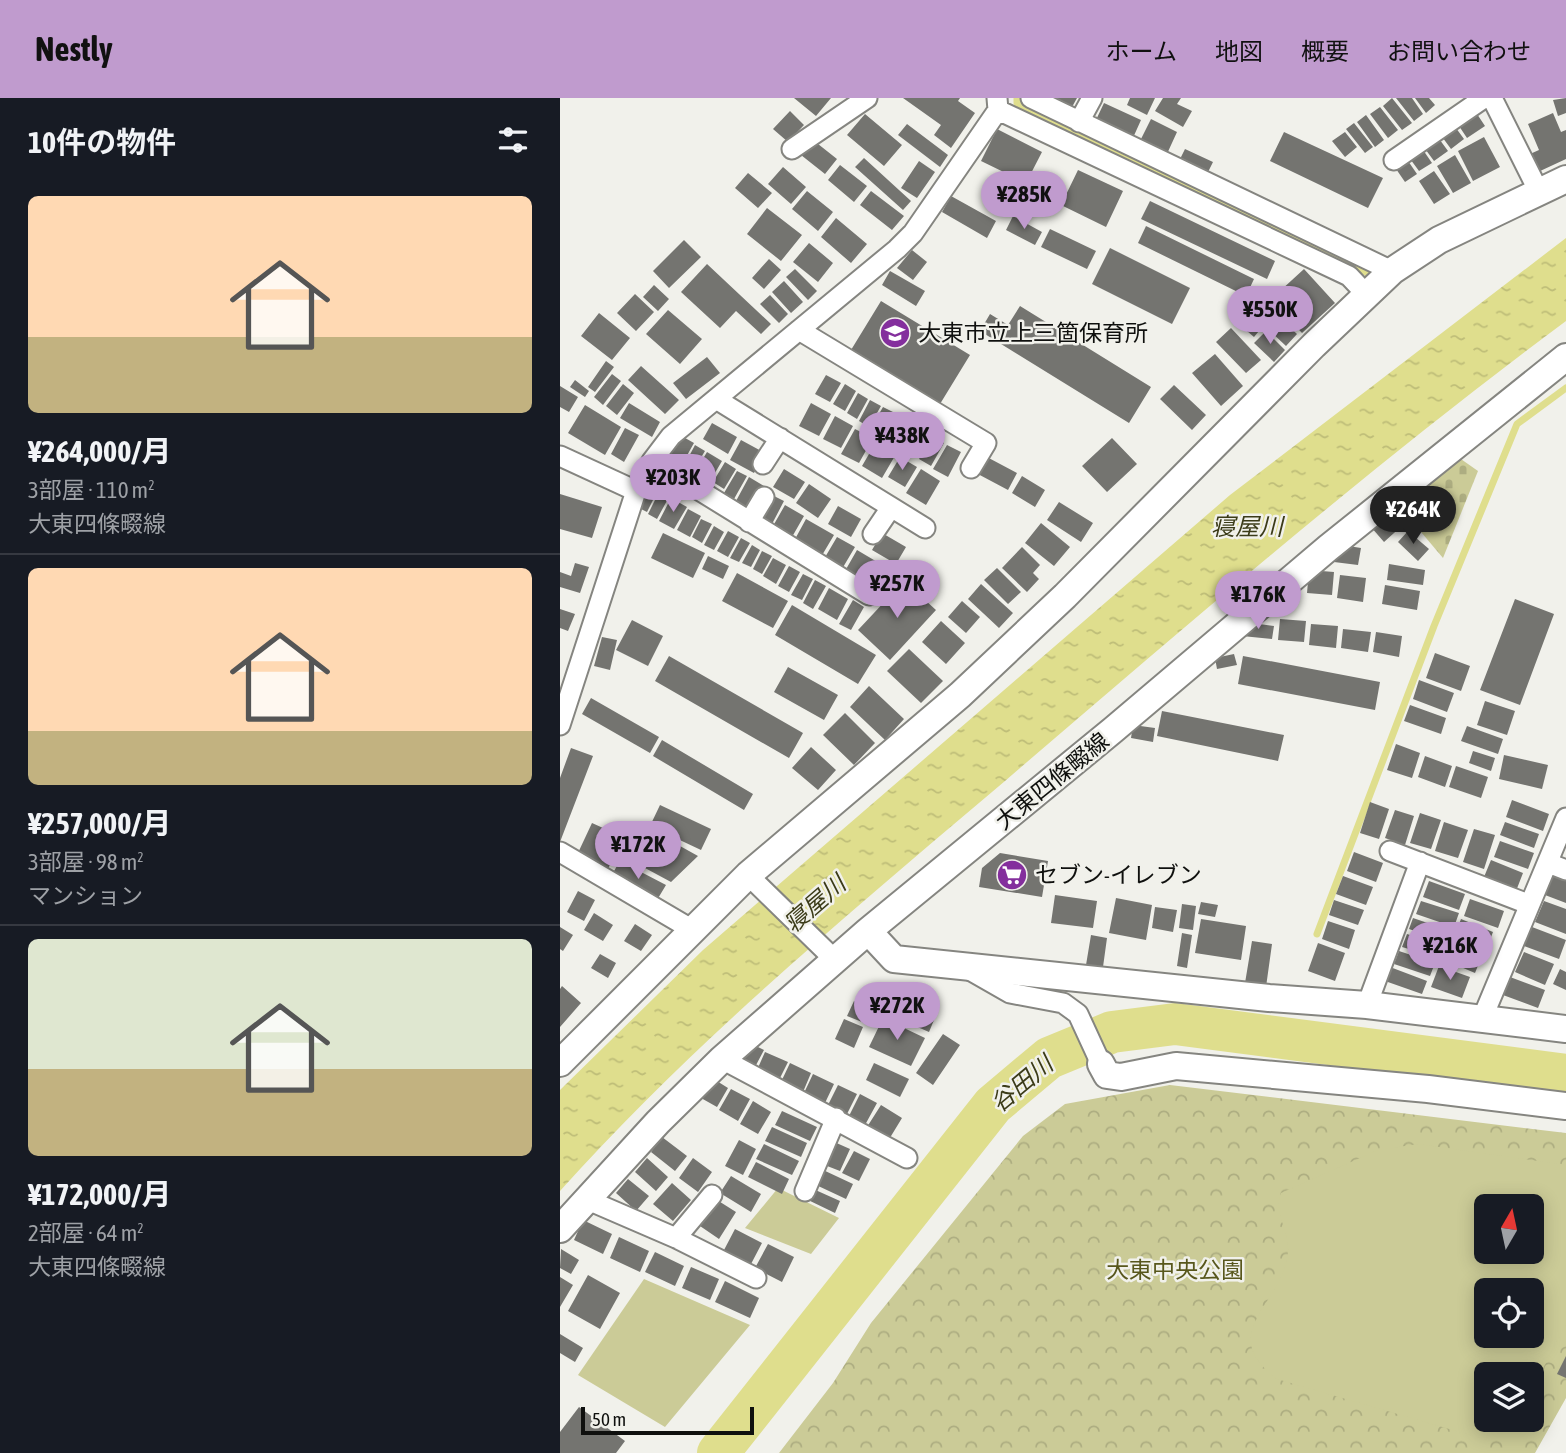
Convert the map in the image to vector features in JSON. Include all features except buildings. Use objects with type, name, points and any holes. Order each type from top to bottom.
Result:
[{"type":"street","points":[[792,149],[867,98]]},
{"type":"street","points":[[1031,98],[1392,271]]},
{"type":"street","points":[[1079,122],[1092,98]]},
{"type":"street","points":[[1394,160],[1484,98]]},
{"type":"street","points":[[1492,98],[1539,192]]},
{"type":"street","points":[[560,726],[636,491],[652,461],[671,436],[913,233],[998,104],[1349,276],[1367,295]]},
{"type":"street","points":[[560,1063],[691,929],[753,879],[970,686],[1065,596],[1392,271],[1439,240],[1566,179]]},
{"type":"street","points":[[799,330],[986,443],[971,468]]},
{"type":"street","name":"大東四條畷線","points":[[560,1229],[658,1122],[827,952],[868,931],[1113,730],[1328,548],[1564,363]]},
{"type":"street","points":[[716,399],[890,509],[925,528]]},
{"type":"street","points":[[763,464],[780,438]]},
{"type":"street","points":[[560,456],[636,491]]},
{"type":"street","points":[[652,461],[869,595]]},
{"type":"street","points":[[749,522],[764,497]]},
{"type":"street","points":[[873,534],[890,509]]},
{"type":"street","points":[[1482,1019],[1528,904],[1557,867],[1566,818]]},
{"type":"street","points":[[1390,851],[1528,904]]},
{"type":"street","points":[[560,852],[691,929]]},
{"type":"street","points":[[1367,1005],[1420,862]]},
{"type":"street","points":[[753,879],[827,952]]},
{"type":"street","points":[[868,931],[894,959],[1269,998],[1367,1005],[1566,1029]]},
{"type":"street","points":[[964,967],[1010,993],[1063,1003],[1079,1014],[1108,1075],[1121,1077],[1176,1066],[1428,1088],[1566,1106]]},
{"type":"street","points":[[722,1059],[908,1158]]},
{"type":"street","points":[[805,1191],[836,1118]]},
{"type":"street","points":[[677,1238],[712,1195]]},
{"type":"street","points":[[588,1200],[677,1238],[756,1278]]},
{"type":"green space","points":[[1458,457],[1478,471],[1443,558],[1399,506]]},
{"type":"green space","name":"大東中央公園","points":[[1170,1085],[1566,1133],[1566,1398],[1535,1453],[779,1453],[833,1383],[871,1323],[1023,1136],[1065,1104]]},
{"type":"green space","points":[[1418,1144],[1566,1165],[1566,1324],[1544,1367],[1544,1362],[1474,1362],[1474,1432],[1487,1432],[1487,1440],[1277,1379],[1259,1362],[1251,1346],[1252,1331],[1284,1269],[1288,1251],[1279,1207],[1281,1193],[1378,1150]]},
{"type":"green space","points":[[778,1188],[839,1218],[811,1254],[745,1228]]},
{"type":"green space","points":[[644,1279],[750,1325],[665,1427],[578,1375]]},
{"type":"water","name":"寝屋川","points":[[1566,238],[1566,321],[1419,434],[1275,552],[824,936],[662,1085],[560,1191],[560,1090],[703,950],[1230,495]]},
{"type":"waterway","points":[[1017,98],[1017,103],[1370,274]]},
{"type":"waterway","points":[[1317,934],[1434,626],[1517,424],[1566,388]]},
{"type":"waterway","name":"谷田川","points":[[718,1453],[993,1105],[1049,1058],[1112,1032],[1175,1024],[1566,1075]]},
{"type":"place","name":"大東市立上三箇保育所","points":[[895,333]]},
{"type":"place","name":"セブン-イレブン","points":[[1012,875]]}]
